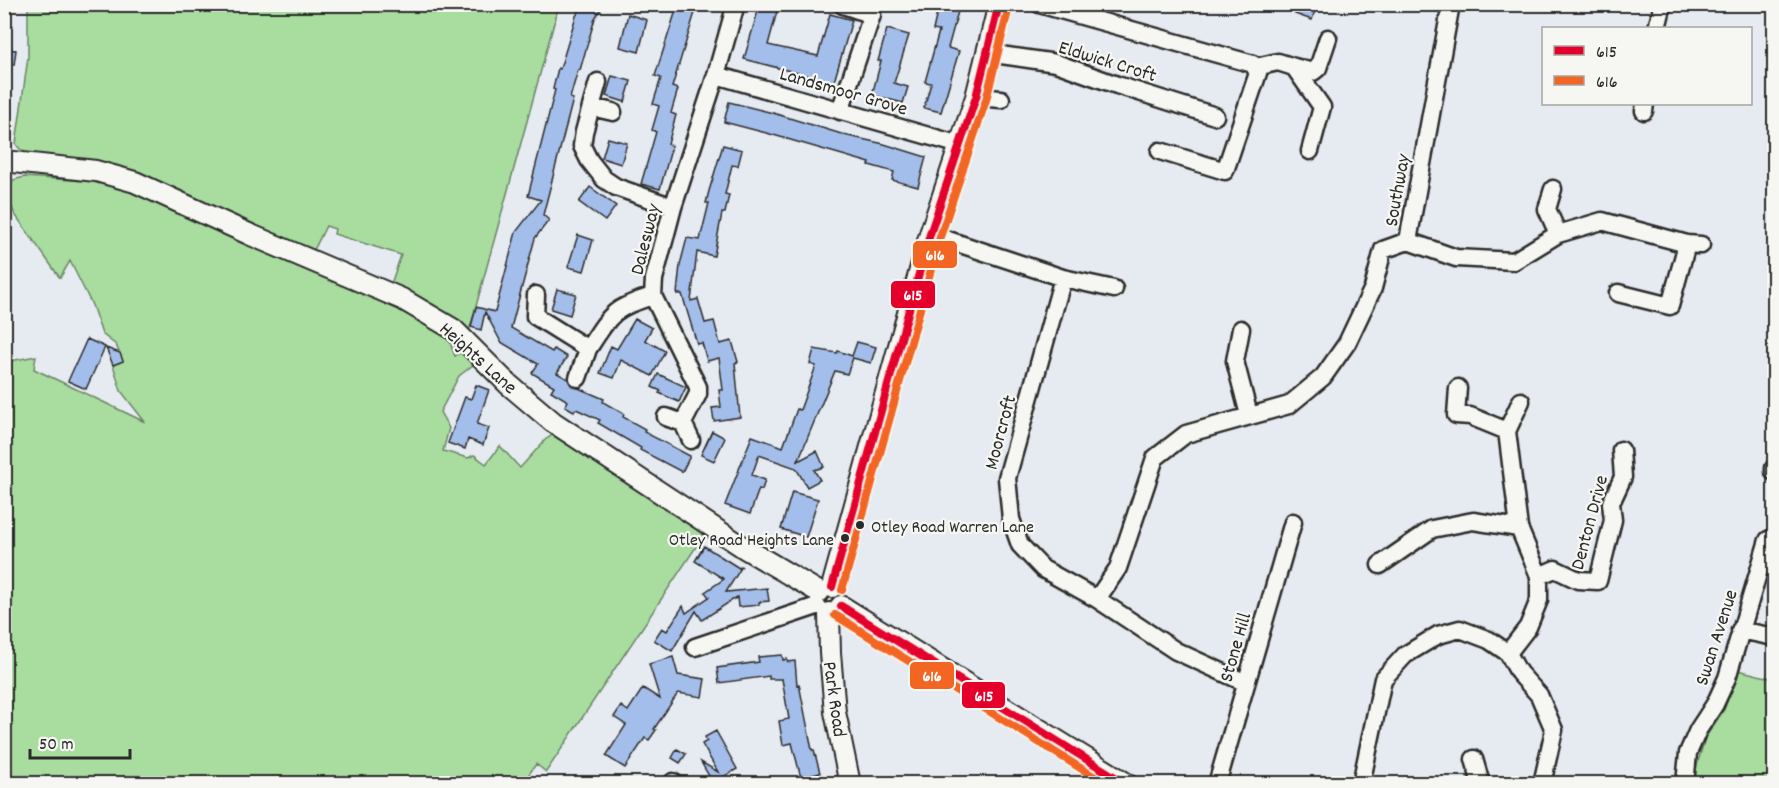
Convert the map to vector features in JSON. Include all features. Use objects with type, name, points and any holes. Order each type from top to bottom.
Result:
[{"type":"street","name":"Dalesway","points":[[684,423],[698,394],[698,387],[653,296],[654,279],[673,207],[716,75],[736,4]]},
{"type":"street","points":[[840,111],[872,15],[843,4]]},
{"type":"street","name":"Park Road","points":[[850,783],[835,712],[828,601],[930,234],[976,97],[999,4]]},
{"type":"street","points":[[1040,4],[1253,64],[1256,67],[1258,73],[1226,171],[1160,151]]},
{"type":"street","name":"Southway","points":[[1097,599],[1118,568],[1155,458],[1186,434],[1289,405],[1323,377],[1347,343],[1373,288],[1383,250],[1407,241],[1451,4]]},
{"type":"street","points":[[1657,27],[1663,4]]},
{"type":"street","points":[[1256,67],[1278,62],[1313,72],[1318,68],[1328,38]]},
{"type":"street","name":"Eldwick Croft","points":[[987,53],[1056,63],[1215,116]]},
{"type":"street","points":[[1294,68],[1322,107],[1310,151]]},
{"type":"street","name":"Landsmoor Grove","points":[[716,75],[960,145]]},
{"type":"street","points":[[598,82],[582,146],[589,160],[604,179],[616,187],[673,207]]},
{"type":"street","points":[[976,97],[1001,99]]},
{"type":"street","points":[[591,107],[613,112]]},
{"type":"street","name":"Heights Lane","points":[[4,161],[96,171],[135,182],[251,235],[402,299],[453,329],[508,384],[553,422],[828,601],[1127,783]]},
{"type":"street","points":[[1553,189],[1546,209],[1558,234]]},
{"type":"street","points":[[1407,241],[1456,258],[1514,261],[1558,234],[1602,222],[1694,244],[1670,306],[1618,293]]},
{"type":"street","points":[[930,234],[1063,278],[1114,289]]},
{"type":"street","name":"Moorcroft","points":[[1063,278],[1006,478],[1011,519],[1020,545],[1043,569],[1097,599],[1176,651],[1246,683]]},
{"type":"street","points":[[536,295],[528,320],[588,349]]},
{"type":"street","points":[[578,378],[588,349],[610,316],[624,306],[653,296]]},
{"type":"street","points":[[1241,329],[1235,361],[1249,415]]},
{"type":"street","points":[[1458,388],[1456,415],[1470,416],[1507,430]]},
{"type":"street","points":[[1508,653],[1528,627],[1539,600],[1539,576],[1519,528],[1507,430],[1521,401]]},
{"type":"street","points":[[666,417],[684,423],[691,440]]},
{"type":"street","name":"Denton Drive","points":[[1539,576],[1555,569],[1578,580],[1598,581],[1613,520],[1611,502],[1623,477],[1621,450]]},
{"type":"street","points":[[1380,565],[1432,529],[1473,521],[1519,528]]},
{"type":"street","name":"Stone Hill","points":[[1217,783],[1293,522]]},
{"type":"street","name":"Swan Avenue","points":[[1685,783],[1688,753],[1727,678],[1768,540],[1774,542]]},
{"type":"street","points":[[695,646],[828,601]]},
{"type":"street","points":[[1361,783],[1383,679],[1405,655],[1438,635],[1460,629],[1490,640],[1508,653],[1519,673],[1539,695],[1554,730],[1542,783]]},
{"type":"street","points":[[1740,630],[1774,637]]},
{"type":"street","points":[[1474,759],[1480,780],[1476,783]]},
{"type":"green space","points":[[28,5],[559,5],[468,335],[390,287],[401,255],[334,234],[335,229],[326,226],[312,254],[180,195],[31,157],[19,148],[16,144],[28,57]]},
{"type":"green space","points":[[24,177],[103,182],[131,189],[267,253],[418,314],[455,341],[451,346],[455,356],[465,349],[477,362],[459,376],[440,412],[449,428],[443,451],[468,458],[474,455],[486,464],[500,446],[520,468],[545,440],[554,434],[706,532],[546,772],[536,764],[523,783],[5,784],[5,362],[36,356],[34,369],[145,422],[121,391],[113,365],[123,361],[116,345],[102,334],[92,305],[70,261],[60,278],[14,213],[8,194],[13,180]]},
{"type":"green space","points":[[1738,670],[1774,679],[1774,783],[1696,783],[1695,772],[1705,738],[1724,710]]},
{"type":"building","points":[[583,4],[604,4],[595,18],[580,70],[578,70],[570,98],[573,99],[543,215],[549,220],[535,238],[511,328],[552,352],[554,349],[567,357],[557,373],[568,379],[571,385],[604,399],[603,402],[624,414],[623,417],[645,429],[644,432],[690,456],[682,472],[640,450],[641,448],[598,423],[600,420],[565,406],[568,401],[551,391],[554,386],[532,373],[538,364],[501,342],[485,312],[481,330],[471,327],[476,307],[495,312],[516,232],[541,200],[528,196],[555,90],[553,89],[558,68],[560,69],[576,16]]},
{"type":"building","points":[[678,4],[697,6],[672,87],[678,89],[671,113],[676,115],[668,144],[672,146],[660,189],[641,184],[656,132],[652,130],[659,106],[653,104],[661,78],[655,76]]},
{"type":"building","points":[[760,4],[779,4],[768,45],[818,56],[830,14],[852,20],[833,85],[813,77],[744,59]]},
{"type":"building","points":[[939,4],[960,4],[948,48],[959,51],[941,112],[924,108],[931,83],[925,82],[939,31],[933,30]]},
{"type":"building","points":[[1298,4],[1317,4],[1312,20],[1295,14]]},
{"type":"building","points":[[628,14],[647,20],[639,52],[620,47]]},
{"type":"building","points":[[887,29],[909,35],[894,83],[908,87],[903,103],[872,95]]},
{"type":"building","points":[[4,49],[16,50],[14,65],[4,64]]},
{"type":"building","points":[[612,76],[631,81],[625,102],[606,96]]},
{"type":"building","points":[[729,102],[926,157],[918,187],[892,180],[894,172],[869,165],[870,163],[724,122]]},
{"type":"building","points":[[608,138],[627,143],[621,164],[602,158]]},
{"type":"building","points":[[723,145],[742,150],[738,166],[732,165],[725,194],[729,195],[725,213],[722,213],[714,256],[697,252],[691,301],[698,299],[705,323],[714,321],[720,344],[732,341],[738,362],[735,363],[740,417],[714,421],[712,408],[721,407],[719,390],[723,390],[719,358],[707,361],[702,343],[697,344],[682,294],[677,294],[680,265],[687,238],[700,240],[709,203],[706,203]]},
{"type":"building","points":[[590,187],[616,206],[605,221],[579,202]]},
{"type":"building","points":[[578,235],[593,240],[584,271],[568,267]]},
{"type":"building","points":[[557,289],[576,294],[570,315],[551,309]]},
{"type":"building","points":[[635,319],[652,328],[645,340],[665,351],[652,376],[621,360],[614,378],[600,373],[611,346],[617,349]]},
{"type":"building","points":[[87,339],[105,347],[86,389],[68,381]]},
{"type":"building","points":[[857,342],[876,347],[871,363],[853,358],[847,374],[835,371],[798,461],[817,451],[824,467],[814,470],[820,480],[807,487],[796,468],[759,455],[752,475],[765,480],[762,490],[759,489],[750,514],[725,505],[752,436],[783,447],[816,366],[810,364],[814,349],[837,353],[838,351],[852,356]]},
{"type":"building","points":[[106,348],[120,353],[123,361],[113,365]]},
{"type":"building","points":[[658,374],[686,387],[679,402],[659,393],[661,391],[652,387]]},
{"type":"building","points":[[476,385],[489,390],[477,424],[489,428],[483,445],[468,439],[465,449],[448,443],[465,397],[471,399]]},
{"type":"building","points":[[712,431],[725,438],[714,461],[701,455]]},
{"type":"building","points":[[792,492],[818,499],[806,537],[781,529]]},
{"type":"building","points":[[704,546],[739,568],[742,566],[726,592],[767,588],[769,601],[759,602],[759,605],[738,607],[737,597],[702,620],[696,611],[672,651],[654,640],[662,628],[667,631],[683,606],[686,613],[709,597],[705,592],[724,579],[695,561]]},
{"type":"building","points":[[782,655],[783,660],[795,661],[797,685],[799,684],[812,750],[814,750],[820,773],[801,778],[792,743],[783,745],[779,721],[789,719],[782,679],[769,679],[769,676],[719,683],[717,668],[759,662],[758,657]]},
{"type":"building","points":[[673,657],[678,675],[705,679],[702,697],[678,693],[649,740],[645,738],[625,768],[606,756],[626,725],[614,717],[621,706],[628,711],[643,688],[660,699],[649,664]]},
{"type":"building","points":[[716,731],[737,769],[713,783],[701,762],[718,772],[702,744],[707,741],[705,737]]},
{"type":"building","points":[[677,749],[686,754],[680,763],[672,758]]},
{"type":"transit line","name":"615","points":[[832,587],[930,234],[976,97],[999,4]]},
{"type":"transit line","name":"616","points":[[842,590],[940,237],[986,100],[1009,7]]},
{"type":"transit line","name":"615","points":[[841,606],[1126,784]]},
{"type":"transit line","name":"616","points":[[835,615],[1106,784]]},
{"type":"place","name":"Otley Road Warren Lane","points":[[860,525]]},
{"type":"place","name":"Otley Road Heights Lane","points":[[845,538]]}]
